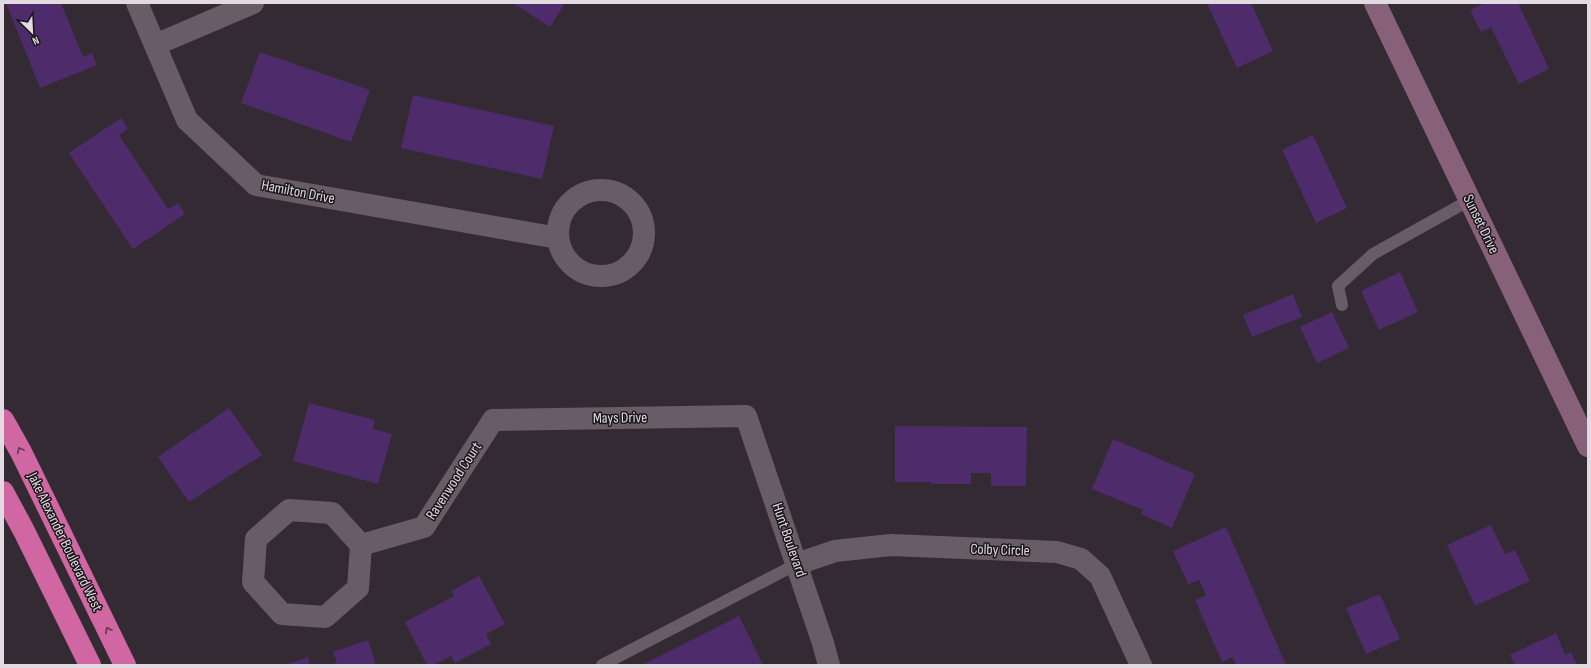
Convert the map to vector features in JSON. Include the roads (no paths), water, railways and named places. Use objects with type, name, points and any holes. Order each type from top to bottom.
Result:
[{"type":"highway","name":"Jake Alexander Boulevard West","points":[[3,420],[21,452],[125,665]]},
{"type":"highway","points":[[3,492],[90,665]]},
{"type":"highway","points":[[3,522],[55,594]]},
{"type":"street","name":"Hamilton Drive","points":[[137,3],[187,120],[256,185],[558,238]]},
{"type":"street","points":[[155,45],[253,3]]},
{"type":"street","name":"Sunset Drive","points":[[1375,3],[1588,446]]},
{"type":"street","name":"Mays Drive","points":[[493,420],[746,416]]},
{"type":"street","name":"Hunt Boulevard","points":[[746,416],[797,564],[829,665]]},
{"type":"street","name":"Ravenwood Court","points":[[361,545],[424,527],[493,420]]},
{"type":"street","points":[[289,510],[332,512],[361,545],[358,588],[325,617],[282,614],[253,582],[256,539],[289,510]]},
{"type":"street","name":"Colby Circle","points":[[797,564],[835,551],[891,545],[1057,552],[1081,559],[1100,576],[1141,665]]},
{"type":"lane","points":[[1342,305],[1338,286],[1373,254],[1470,200]]},
{"type":"lane","points":[[602,665],[797,564]]}]
